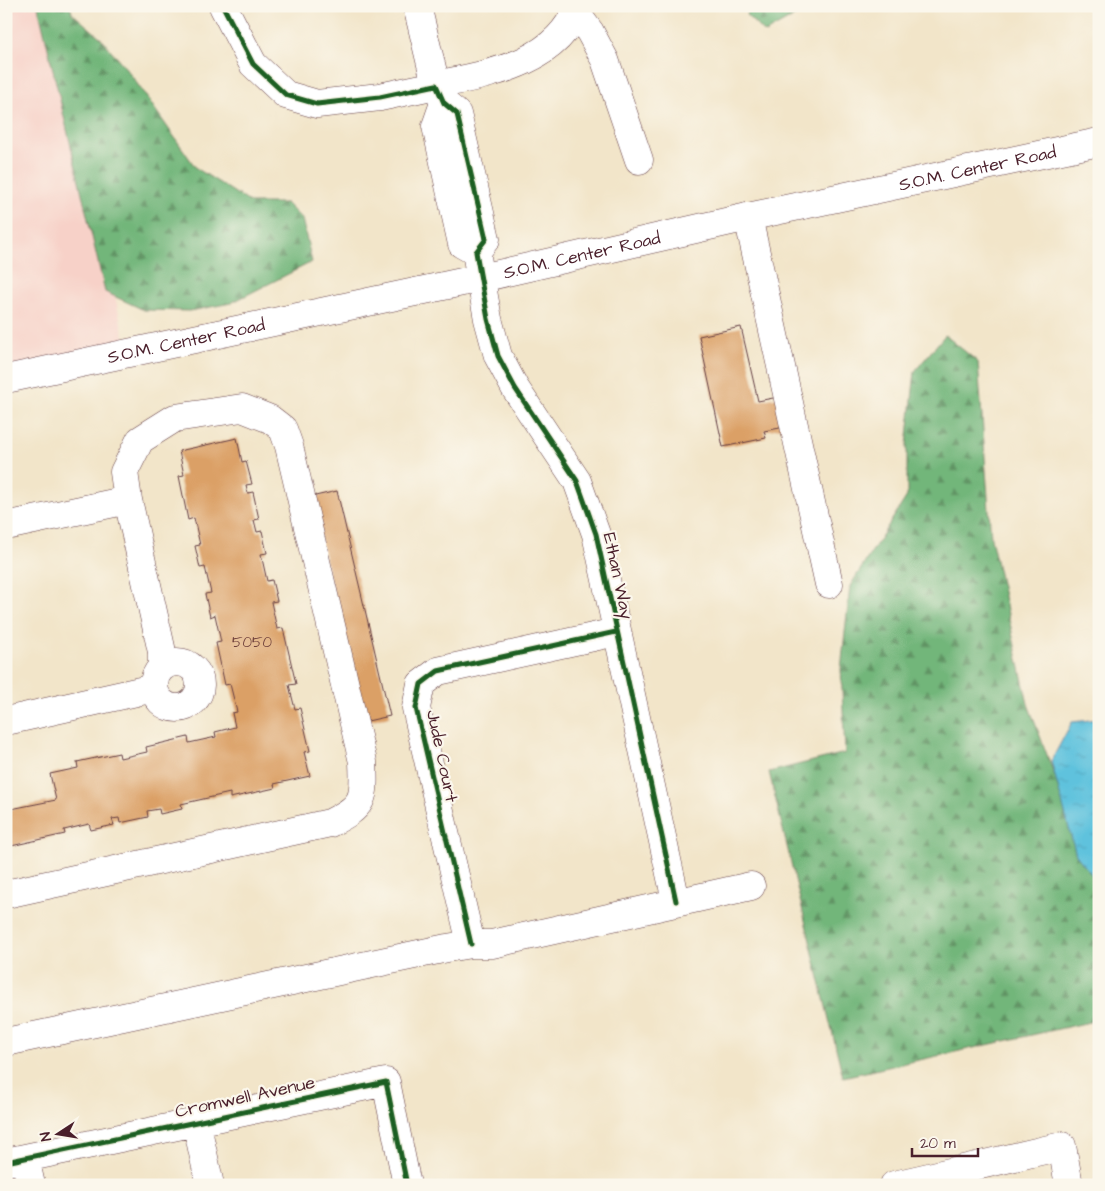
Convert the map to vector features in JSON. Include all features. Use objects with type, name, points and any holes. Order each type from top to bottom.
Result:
[{"type":"street","points":[[223,6],[253,64],[286,95],[317,104],[380,97],[440,94],[539,54],[559,38],[572,23],[577,10]]},
{"type":"street","points":[[417,6],[440,94],[436,126],[462,244],[478,265]]},
{"type":"street","points":[[577,10],[605,60],[639,160]]},
{"type":"street","name":"S.O.M. Center Road","points":[[6,379],[478,265],[748,217],[1099,142]]},
{"type":"street","points":[[748,217],[829,584]]},
{"type":"street","name":"Ethan Way","points":[[478,265],[498,356],[514,388],[577,481],[596,534],[676,901]]},
{"type":"street","points":[[6,721],[158,678],[162,652],[128,500],[124,472],[140,440],[175,418],[242,408],[270,418],[283,429],[289,446],[363,762],[364,786],[360,804],[348,814],[330,823],[6,894]]},
{"type":"street","points":[[6,526],[128,500]]},
{"type":"street","name":"Jude Court","points":[[459,946],[416,708],[421,684],[438,671],[616,632]]},
{"type":"street","points":[[6,1042],[459,946],[492,944],[676,901],[751,886]]},
{"type":"street","name":"Cromwell Avenue","points":[[16,1160],[386,1082],[407,1185]]},
{"type":"street","points":[[196,1121],[210,1185]]},
{"type":"street","points":[[894,1185],[1062,1146],[1069,1185]]},
{"type":"street","points":[[16,1160],[31,1185]]},
{"type":"shaded area","points":[[6,6],[49,6],[125,340],[6,368]]},
{"type":"green space","points":[[38,6],[70,6],[72,13],[100,37],[129,72],[196,168],[251,203],[286,203],[302,219],[312,262],[231,303],[190,311],[144,310],[105,292]]},
{"type":"green space","points":[[751,6],[802,6],[799,14],[765,33],[746,15]]},
{"type":"green space","points":[[945,335],[978,362],[991,538],[1028,704],[1092,875],[1099,876],[1099,1020],[843,1077],[769,772],[845,753],[841,669],[850,586],[907,496],[907,445],[915,371]]},
{"type":"water","points":[[1099,719],[1099,876],[1092,875],[1076,855],[1051,761],[1072,722]]},
{"type":"building","points":[[741,327],[758,401],[778,397],[785,427],[764,431],[766,438],[723,447],[699,336]]},
{"type":"building","points":[[237,438],[242,462],[246,461],[252,484],[246,485],[248,493],[253,492],[259,519],[254,520],[257,532],[262,531],[267,553],[261,554],[267,581],[272,580],[277,601],[271,602],[277,629],[283,628],[296,684],[289,685],[295,709],[300,708],[310,751],[304,752],[310,776],[274,784],[275,788],[230,798],[230,793],[181,804],[182,809],[160,814],[159,809],[147,811],[148,817],[120,823],[119,818],[112,819],[114,825],[91,830],[89,824],[64,830],[65,834],[11,846],[10,841],[6,842],[6,810],[56,800],[50,774],[78,768],[77,762],[119,753],[120,758],[147,752],[146,747],[188,737],[189,743],[216,737],[215,732],[235,727],[232,713],[237,712],[230,684],[225,685],[216,643],[221,642],[215,615],[210,617],[205,594],[211,593],[205,567],[200,568],[195,546],[200,545],[194,518],[188,520],[179,476],[184,475],[179,451]]},
{"type":"building","points":[[337,491],[390,716],[363,722],[311,497]]},
{"type":"cycle path","points":[[223,6],[253,64],[286,95],[317,104],[380,97],[436,85],[444,103],[457,114],[486,239],[476,252],[488,319],[498,356],[515,388],[577,481],[596,534],[676,901]]},
{"type":"cycle path","points":[[471,944],[416,708],[421,684],[438,671],[616,632]]},
{"type":"cycle path","points":[[6,1162],[386,1082],[407,1185]]}]
